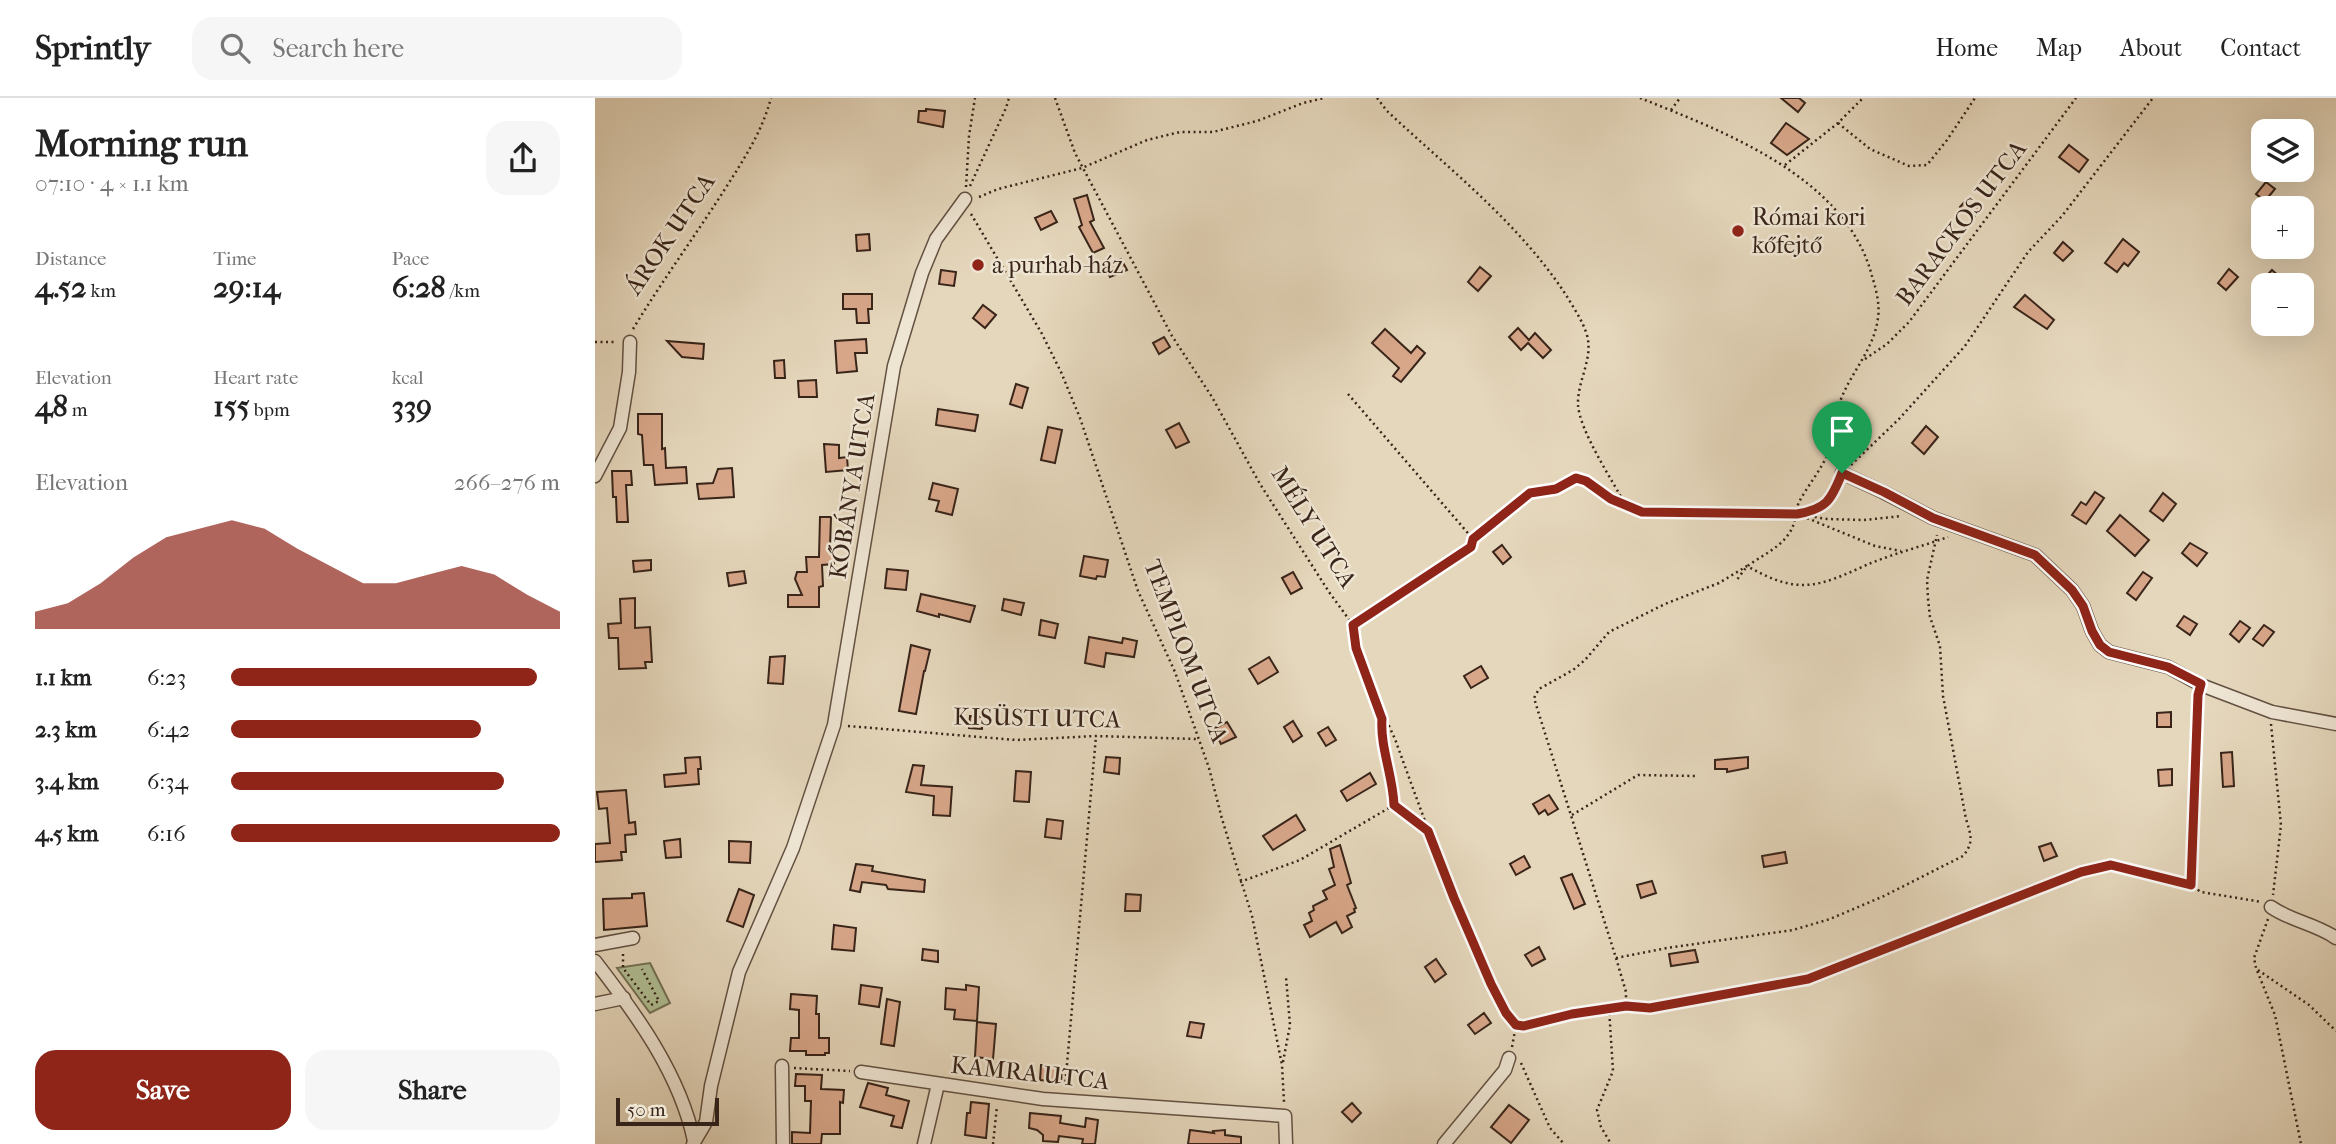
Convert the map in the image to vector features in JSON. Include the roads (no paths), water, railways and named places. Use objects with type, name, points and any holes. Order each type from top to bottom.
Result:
[{"type":"street","name":"KŐBÁNYA UTCA","points":[[694,1143],[706,1122],[711,1086],[739,972],[793,848],[834,725],[894,366],[922,273],[936,239],[965,199]]},
{"type":"street","points":[[595,476],[621,428],[629,372],[629,342]]},
{"type":"street","points":[[1842,473],[1927,515],[2035,555],[2072,590],[2083,606],[2100,645],[2109,652],[2168,667],[2201,684],[2272,712],[2336,724]]},
{"type":"street","points":[[2271,906],[2282,914],[2322,929],[2336,938]]},
{"type":"street","points":[[595,945],[633,938]]},
{"type":"street","points":[[595,961],[624,998],[682,1095],[694,1143]]},
{"type":"street","points":[[595,1004],[624,998]]},
{"type":"street","points":[[1444,1144],[1505,1070],[1509,1058]]},
{"type":"street","points":[[782,1066],[783,1144]]},
{"type":"street","name":"KAMRA UTCA","points":[[861,1072],[1064,1100],[1285,1116],[1286,1144]]},
{"type":"street","points":[[924,1144],[938,1084]]},
{"type":"place","name":"Római kori kőfejtő","points":[[1738,231]]},
{"type":"place","name":"a purhab-ház","points":[[978,265]]}]
